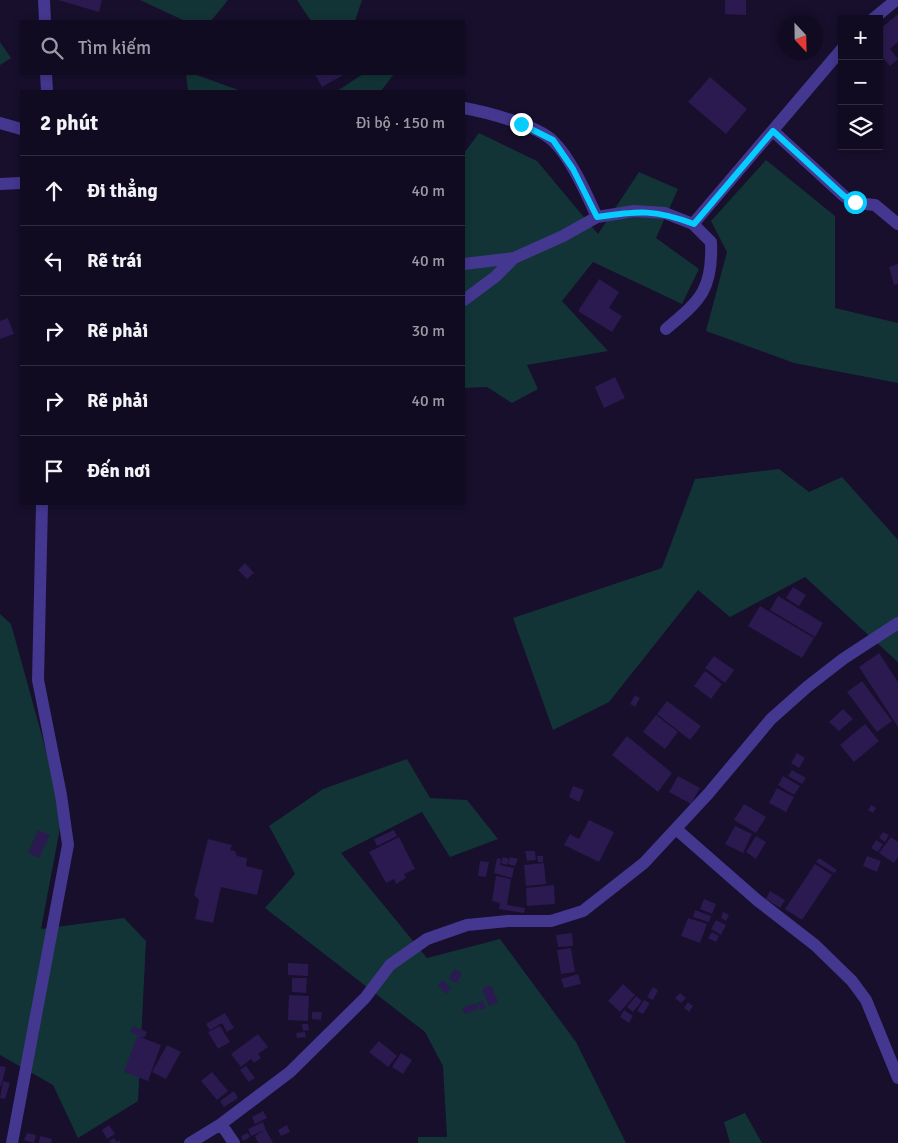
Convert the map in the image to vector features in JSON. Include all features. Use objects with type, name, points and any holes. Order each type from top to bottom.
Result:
[{"type":"street","points":[[44,0],[45,20]]},
{"type":"street","points":[[878,15],[896,0]]},
{"type":"street","points":[[694,224],[838,54]]},
{"type":"street","points":[[46,75],[47,90]]},
{"type":"street","points":[[465,108],[521,124],[553,140],[573,169],[597,217]]},
{"type":"street","points":[[0,123],[20,129]]},
{"type":"street","points":[[773,131],[844,196],[855,202],[875,205],[898,224]]},
{"type":"street","points":[[0,184],[20,183]]},
{"type":"street","points":[[465,264],[514,258],[564,236],[597,217],[634,211],[665,213],[694,224],[711,242],[712,267],[707,288],[688,311],[666,329]]},
{"type":"street","points":[[465,299],[495,277],[514,258]]},
{"type":"street","points":[[12,1143],[68,846],[61,795],[38,680],[42,505]]},
{"type":"street","points":[[190,1143],[221,1124],[290,1072],[365,998],[390,965],[427,939],[466,925],[508,921],[551,922],[582,911],[644,863],[676,829],[771,719],[836,664],[898,624]]},
{"type":"street","points":[[676,829],[757,900],[816,945],[852,981],[866,1000],[898,1078]]},
{"type":"street","points":[[221,1124],[234,1143]]},
{"type":"green space","points":[[140,0],[228,0],[212,20],[183,20]]},
{"type":"green space","points":[[297,0],[362,0],[355,20],[310,20]]},
{"type":"green space","points":[[0,42],[11,58],[0,65]]},
{"type":"green space","points":[[186,75],[197,75],[238,90],[188,90]]},
{"type":"green space","points":[[361,75],[393,75],[382,90],[339,90]]},
{"type":"green space","points":[[479,133],[537,161],[598,234],[639,172],[678,189],[656,238],[699,269],[682,304],[593,262],[562,301],[608,351],[527,365],[538,389],[512,403],[487,387],[465,388],[465,152]]},
{"type":"green space","points":[[766,160],[835,216],[835,308],[898,323],[898,383],[794,363],[706,331],[727,252],[711,221]]},
{"type":"green space","points":[[779,469],[809,492],[842,477],[898,540],[898,662],[805,577],[730,617],[698,590],[609,702],[553,730],[513,618],[662,568],[695,479]]},
{"type":"green space","points":[[0,614],[11,624],[63,812],[41,929],[124,918],[146,941],[138,1101],[78,1138],[53,1085],[0,1055]]},
{"type":"green space","points":[[407,759],[430,798],[467,800],[498,839],[450,857],[422,812],[341,853],[427,958],[500,939],[576,1042],[626,1143],[418,1143],[418,1137],[447,1137],[443,1066],[425,1032],[265,908],[295,874],[269,826],[323,789]]},
{"type":"green space","points":[[745,1113],[762,1143],[730,1143],[724,1122]]},
{"type":"building","points":[[58,0],[102,0],[99,12]]},
{"type":"building","points":[[725,0],[746,0],[746,15],[725,14]]},
{"type":"building","points":[[898,14],[898,42],[890,49],[898,59],[890,66],[883,58],[883,27]]},
{"type":"building","points":[[316,75],[343,75],[322,87]]},
{"type":"building","points":[[710,77],[747,109],[726,134],[688,102]]},
{"type":"building","points":[[898,264],[898,284],[894,285],[889,267]]},
{"type":"building","points":[[599,279],[619,292],[609,308],[622,316],[612,332],[578,311]]},
{"type":"building","points":[[8,318],[14,334],[0,339],[0,321]]},
{"type":"building","points":[[615,377],[625,398],[604,408],[595,387]]},
{"type":"building","points":[[245,563],[254,573],[247,579],[238,570]]},
{"type":"building","points":[[793,587],[806,595],[799,606],[786,598]]},
{"type":"building","points":[[778,596],[823,623],[815,637],[770,610]]},
{"type":"building","points":[[760,606],[814,638],[802,658],[748,626]]},
{"type":"building","points":[[879,653],[898,682],[898,727],[859,667]]},
{"type":"building","points":[[714,656],[734,670],[725,683],[705,668]]},
{"type":"building","points":[[705,671],[722,684],[711,699],[694,686]]},
{"type":"building","points":[[862,681],[892,721],[877,732],[847,692]]},
{"type":"building","points":[[635,695],[640,698],[635,707],[630,704]]},
{"type":"building","points":[[667,701],[701,726],[690,740],[657,714]]},
{"type":"building","points":[[843,709],[853,719],[839,731],[829,722]]},
{"type":"building","points":[[656,715],[678,732],[665,749],[643,732]]},
{"type":"building","points":[[865,724],[879,741],[854,762],[840,745]]},
{"type":"building","points":[[627,736],[672,773],[658,792],[612,755]]},
{"type":"building","points":[[797,753],[805,758],[799,768],[791,763]]},
{"type":"building","points":[[792,770],[806,778],[802,784],[788,776]]},
{"type":"building","points":[[678,776],[700,788],[691,804],[669,792]]},
{"type":"building","points":[[783,776],[800,786],[794,795],[778,785]]},
{"type":"building","points":[[573,786],[584,790],[579,802],[569,797]]},
{"type":"building","points":[[777,788],[794,797],[786,812],[769,803]]},
{"type":"building","points":[[744,804],[766,817],[756,833],[734,820]]},
{"type":"building","points":[[871,805],[876,808],[873,813],[868,810]]},
{"type":"building","points":[[589,820],[614,832],[599,862],[564,845],[570,834],[579,839]]},
{"type":"building","points":[[735,826],[752,834],[743,853],[725,844]]},
{"type":"building","points":[[38,830],[50,835],[39,858],[28,853]]},
{"type":"building","points":[[394,830],[397,836],[377,846],[374,839]]},
{"type":"building","points":[[883,832],[889,835],[885,842],[879,838]]},
{"type":"building","points":[[756,836],[766,842],[756,859],[746,852]]},
{"type":"building","points":[[399,837],[415,869],[404,874],[406,878],[396,884],[394,879],[386,883],[369,852]]},
{"type":"building","points":[[891,837],[898,842],[898,857],[894,863],[879,853]]},
{"type":"building","points":[[208,839],[232,845],[230,850],[235,851],[237,856],[247,858],[246,866],[263,870],[257,895],[221,887],[213,923],[195,919],[199,900],[194,895]]},
{"type":"building","points":[[876,840],[883,844],[878,852],[871,848]]},
{"type":"building","points":[[525,851],[535,851],[536,860],[527,861]]},
{"type":"building","points":[[537,856],[543,856],[543,862],[538,862]]},
{"type":"building","points":[[867,856],[881,861],[877,872],[863,866]]},
{"type":"building","points":[[503,857],[509,859],[507,865],[501,863]]},
{"type":"building","points":[[510,857],[518,859],[515,866],[508,864]]},
{"type":"building","points":[[497,858],[501,859],[500,865],[514,868],[512,878],[494,873]]},
{"type":"building","points":[[819,858],[837,870],[834,873],[816,862]]},
{"type":"building","points":[[480,861],[489,862],[486,877],[478,876]]},
{"type":"building","points":[[544,863],[546,884],[526,886],[524,865]]},
{"type":"building","points":[[815,864],[832,875],[802,920],[785,909]]},
{"type":"building","points":[[496,876],[511,879],[507,905],[525,908],[524,913],[499,909],[500,903],[492,901]]},
{"type":"building","points":[[554,885],[555,904],[527,906],[526,888]]},
{"type":"building","points":[[770,891],[785,900],[780,908],[766,899]]},
{"type":"building","points":[[704,899],[716,904],[712,914],[700,909]]},
{"type":"building","points":[[695,910],[711,916],[709,922],[693,917]]},
{"type":"building","points":[[723,912],[729,915],[726,921],[721,918]]},
{"type":"building","points":[[688,918],[707,924],[700,943],[681,936]]},
{"type":"building","points":[[716,920],[726,925],[721,935],[711,929]]},
{"type":"building","points":[[712,932],[719,936],[716,942],[708,938]]},
{"type":"building","points":[[572,933],[573,946],[558,947],[556,935]]},
{"type":"building","points":[[571,948],[575,972],[561,974],[557,950]]},
{"type":"building","points":[[288,963],[308,964],[308,976],[288,975]]},
{"type":"building","points":[[454,969],[462,973],[457,983],[449,979]]},
{"type":"building","points":[[578,974],[581,984],[564,988],[561,979]]},
{"type":"building","points":[[292,978],[307,978],[306,993],[292,992]]},
{"type":"building","points":[[443,980],[451,988],[446,994],[438,985]]},
{"type":"building","points":[[623,984],[635,995],[620,1012],[608,1001]]},
{"type":"building","points":[[491,985],[498,1002],[489,1006],[482,989]]},
{"type":"building","points":[[653,987],[658,990],[653,1000],[647,997]]},
{"type":"building","points":[[680,993],[686,998],[681,1003],[675,998]]},
{"type":"building","points":[[289,995],[309,996],[308,1021],[288,1020]]},
{"type":"building","points":[[636,996],[642,1001],[633,1012],[627,1007]]},
{"type":"building","points":[[644,1000],[650,1003],[643,1014],[637,1011]]},
{"type":"building","points":[[483,1001],[486,1008],[481,1010],[478,1002]]},
{"type":"building","points":[[688,1002],[693,1006],[689,1012],[684,1008]]},
{"type":"building","points":[[477,1003],[479,1009],[465,1014],[462,1008]]},
{"type":"building","points":[[624,1010],[633,1016],[629,1023],[620,1017]]},
{"type":"building","points":[[312,1012],[322,1012],[321,1020],[312,1019]]},
{"type":"building","points":[[225,1013],[234,1028],[227,1032],[222,1023],[210,1030],[206,1024]]},
{"type":"building","points":[[302,1024],[308,1024],[309,1030],[303,1031]]},
{"type":"building","points":[[133,1026],[147,1032],[144,1038],[130,1032]]},
{"type":"building","points":[[220,1026],[230,1042],[218,1049],[208,1032]]},
{"type":"building","points":[[305,1032],[306,1037],[297,1038],[296,1033]]},
{"type":"building","points":[[258,1034],[268,1047],[258,1054],[261,1058],[254,1063],[251,1059],[241,1067],[231,1054]]},
{"type":"building","points":[[137,1036],[161,1045],[148,1081],[124,1072]]},
{"type":"building","points":[[379,1041],[397,1056],[388,1067],[369,1052]]},
{"type":"building","points":[[167,1045],[181,1052],[166,1079],[152,1072]]},
{"type":"building","points":[[401,1053],[412,1060],[403,1074],[392,1067]]},
{"type":"building","points":[[0,1066],[6,1067],[1,1086],[0,1086]]},
{"type":"building","points":[[246,1066],[255,1078],[249,1082],[240,1070]]},
{"type":"building","points":[[212,1072],[228,1091],[217,1100],[201,1081]]},
{"type":"building","points":[[3,1081],[10,1083],[5,1099],[0,1098]]},
{"type":"building","points":[[234,1091],[238,1098],[224,1107],[220,1101]]},
{"type":"building","points":[[263,1111],[267,1118],[255,1124],[252,1117]]},
{"type":"building","points":[[263,1122],[273,1143],[258,1143],[255,1136],[265,1130],[251,1136],[248,1129]]},
{"type":"building","points":[[109,1125],[115,1134],[107,1139],[102,1130]]},
{"type":"building","points":[[287,1125],[290,1132],[281,1136],[278,1130]]},
{"type":"building","points":[[27,1133],[36,1135],[34,1143],[24,1140]]},
{"type":"building","points":[[248,1133],[250,1137],[243,1141],[241,1136]]},
{"type":"building","points":[[40,1136],[52,1139],[51,1143],[39,1143]]},
{"type":"building","points":[[114,1138],[117,1142],[119,1140],[121,1143],[111,1143],[109,1141]]},
{"type":"route","points":[[521,124],[553,140],[573,169],[597,217],[634,211],[665,213],[694,224],[773,131],[844,196],[855,202]]}]
